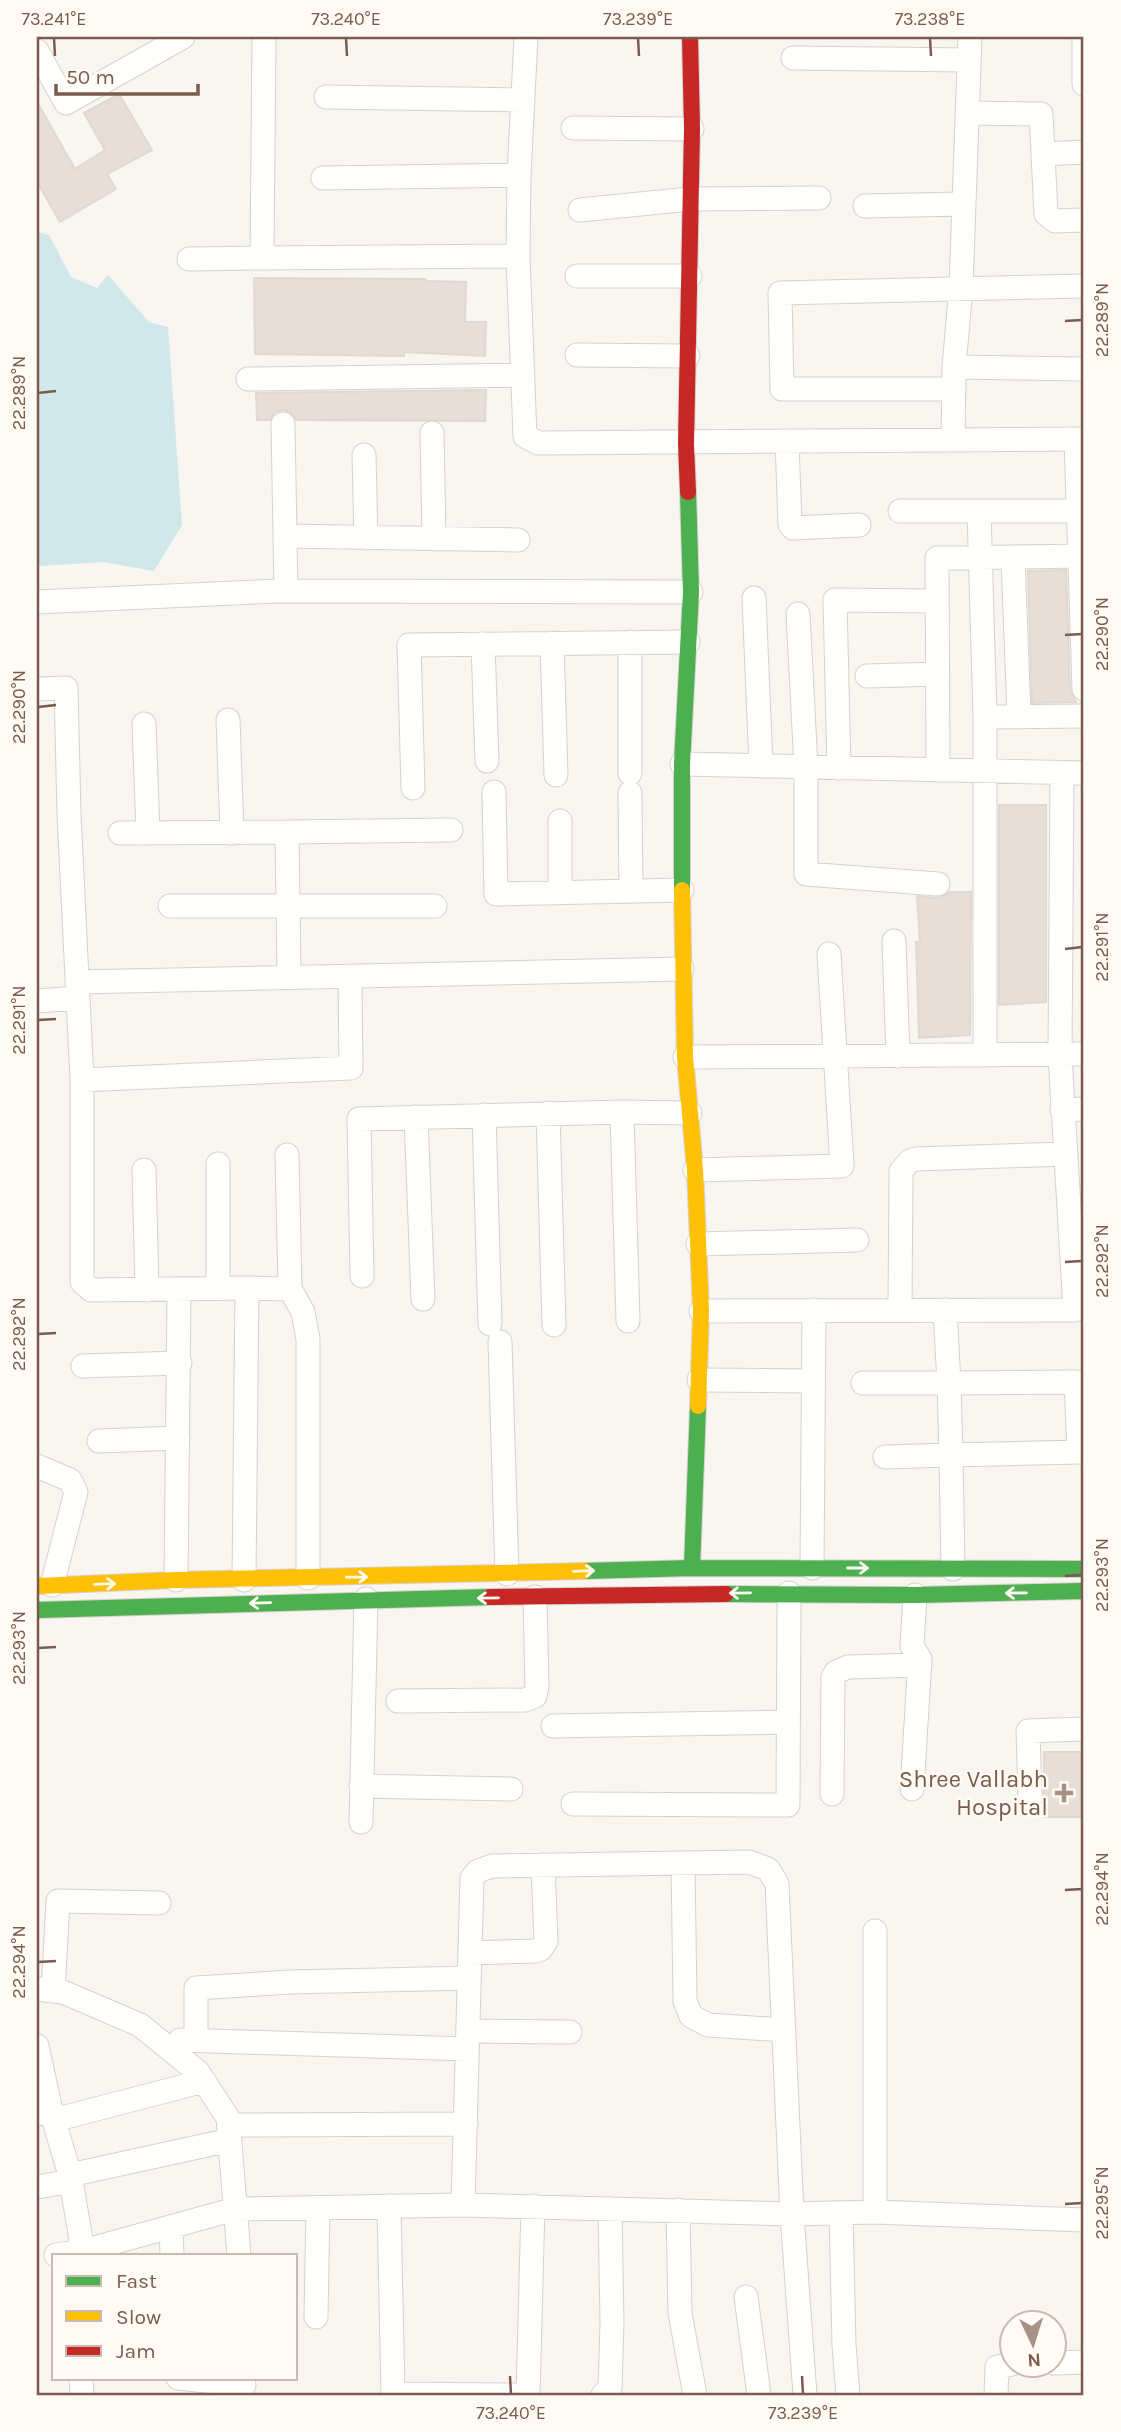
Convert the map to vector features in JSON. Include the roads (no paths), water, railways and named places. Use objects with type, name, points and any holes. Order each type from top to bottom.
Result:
[{"type":"street","points":[[37,51],[66,103],[183,37]]},
{"type":"street","points":[[262,258],[264,37]]},
{"type":"street","points":[[526,37],[519,175],[525,436],[538,443],[686,444],[1080,439],[1084,689]]},
{"type":"street","points":[[690,37],[692,129],[686,444],[691,592],[682,764],[682,970],[701,1311],[692,1568]]},
{"type":"street","points":[[953,439],[970,37]]},
{"type":"street","points":[[1084,37],[1084,85]]},
{"type":"street","points":[[793,58],[970,61]]},
{"type":"street","points":[[326,97],[523,100]]},
{"type":"street","points":[[968,113],[1039,113],[1042,117],[1046,214],[1055,220],[1084,220]]},
{"type":"street","points":[[573,128],[692,129]]},
{"type":"street","points":[[1044,154],[1084,152]]},
{"type":"street","points":[[323,178],[519,175]]},
{"type":"street","points":[[580,210],[690,199],[819,198]]},
{"type":"street","points":[[865,206],[964,204]]},
{"type":"street","points":[[189,259],[519,257]]},
{"type":"street","points":[[576,276],[690,276]]},
{"type":"street","points":[[1084,286],[780,293],[782,389],[1084,369]]},
{"type":"street","points":[[577,355],[688,356]]},
{"type":"street","points":[[248,379],[522,375]]},
{"type":"street","points":[[283,424],[286,591]]},
{"type":"street","points":[[432,433],[434,539]]},
{"type":"street","points":[[787,442],[790,524],[793,528],[859,525]]},
{"type":"street","points":[[363,455],[366,538]]},
{"type":"street","points":[[900,511],[1082,511]]},
{"type":"street","points":[[979,511],[985,717],[985,1055]]},
{"type":"street","points":[[286,536],[518,540]]},
{"type":"street","points":[[938,771],[937,558],[1082,556]]},
{"type":"street","points":[[1013,557],[1018,716]]},
{"type":"street","points":[[37,602],[286,591],[691,592]]},
{"type":"street","points":[[754,598],[761,766]]},
{"type":"street","points":[[839,768],[835,600],[937,601]]},
{"type":"street","points":[[798,614],[806,767],[806,874],[938,884]]},
{"type":"street","points":[[631,642],[631,891]]},
{"type":"street","points":[[413,788],[409,645],[688,642]]},
{"type":"street","points":[[552,643],[556,775]]},
{"type":"street","points":[[483,644],[486,761]]},
{"type":"street","points":[[867,676],[938,674]]},
{"type":"street","points":[[37,689],[66,688],[68,814],[82,1080],[82,1282],[91,1290],[290,1289]]},
{"type":"street","points":[[985,717],[1084,716]]},
{"type":"street","points":[[228,720],[232,833]]},
{"type":"street","points":[[144,724],[148,833]]},
{"type":"street","points":[[682,764],[1073,773],[1060,1055],[1073,1110],[1064,1154],[1076,1192],[1075,1310],[701,1311]]},
{"type":"street","points":[[494,792],[496,894],[682,890]]},
{"type":"street","points":[[560,821],[560,892]]},
{"type":"street","points":[[120,833],[451,830]]},
{"type":"street","points":[[287,832],[289,977]]},
{"type":"street","points":[[170,906],[435,906]]},
{"type":"street","points":[[894,942],[898,1056]]},
{"type":"street","points":[[695,1170],[842,1166],[829,954]]},
{"type":"street","points":[[37,1001],[77,990],[289,977],[682,970]]},
{"type":"street","points":[[82,1080],[351,1068],[350,977]]},
{"type":"street","points":[[685,1058],[1084,1054]]},
{"type":"street","points":[[362,1276],[359,1119],[622,1112],[690,1113]]},
{"type":"street","points":[[622,1112],[628,1321]]},
{"type":"street","points":[[548,1114],[554,1325]]},
{"type":"street","points":[[484,1115],[507,1574]]},
{"type":"street","points":[[416,1117],[423,1299]]},
{"type":"street","points":[[900,1310],[901,1171],[905,1165],[916,1159],[1064,1154]]},
{"type":"street","points":[[287,1155],[290,1289],[303,1312],[308,1339],[308,1578]]},
{"type":"street","points":[[218,1164],[218,1289]]},
{"type":"street","points":[[144,1170],[147,1290]]},
{"type":"street","points":[[698,1244],[857,1240]]},
{"type":"street","points":[[244,1580],[247,1288]]},
{"type":"street","points":[[176,1580],[179,1289]]},
{"type":"street","points":[[812,1568],[814,1310]]},
{"type":"street","points":[[945,1310],[953,1569]]},
{"type":"street","points":[[83,1366],[180,1363]]},
{"type":"street","points":[[699,1380],[812,1381]]},
{"type":"street","points":[[863,1383],[1076,1382],[1082,1452],[885,1457]]},
{"type":"street","points":[[99,1441],[178,1438]]},
{"type":"street","points":[[37,1466],[70,1480],[76,1492],[44,1586],[176,1580],[692,1568],[1084,1569]]},
{"type":"street","points":[[37,1610],[366,1599],[789,1592],[915,1595],[1084,1591]]},
{"type":"street","points":[[573,1804],[788,1805],[789,1592]]},
{"type":"street","points":[[912,1788],[920,1665],[920,1659],[912,1646],[915,1595]]},
{"type":"street","points":[[398,1701],[525,1700],[535,1696],[535,1597]]},
{"type":"street","points":[[361,1822],[366,1599]]},
{"type":"street","points":[[832,1794],[833,1677],[836,1672],[848,1667],[920,1665]]},
{"type":"street","points":[[553,1726],[788,1722]]},
{"type":"street","points":[[1030,1798],[1028,1731],[1084,1729]]},
{"type":"street","points":[[361,1786],[511,1789]]},
{"type":"street","points":[[463,2205],[472,1878],[478,1871],[492,1866],[749,1862],[768,1869],[778,1884],[792,2214],[805,2395]]},
{"type":"street","points":[[683,1863],[685,2001],[691,2017],[708,2025],[784,2030]]},
{"type":"street","points":[[470,1953],[535,1951],[544,1946],[543,1865]]},
{"type":"street","points":[[159,1903],[58,1901],[45,1990],[63,1992],[140,2025],[198,2072],[228,2118],[239,2254]]},
{"type":"street","points":[[875,1931],[875,2212]]},
{"type":"street","points":[[196,2040],[196,1988],[290,1982],[470,1978]]},
{"type":"street","points":[[159,2039],[468,2040],[570,2032]]},
{"type":"street","points":[[37,2046],[47,2115],[71,2178],[65,2254],[235,2209],[463,2205],[792,2214],[875,2212],[1084,2220]]},
{"type":"street","points":[[47,2115],[204,2081]]},
{"type":"street","points":[[37,2187],[230,2132],[466,2124]]},
{"type":"street","points":[[389,2206],[393,2393],[518,2395]]},
{"type":"street","points":[[528,2395],[533,2206]]},
{"type":"street","points":[[316,2317],[318,2208]]},
{"type":"street","points":[[603,2395],[610,2388],[611,2375],[610,2208]]},
{"type":"street","points":[[678,2210],[680,2313],[695,2395]]},
{"type":"street","points":[[841,2213],[848,2395]]},
{"type":"street","points":[[171,2227],[172,2254]]},
{"type":"street","points":[[746,2297],[760,2395]]},
{"type":"street","points":[[996,2395],[998,2367]]},
{"type":"street","points":[[194,2380],[244,2386]]},
{"type":"water","points":[[37,232],[49,235],[71,277],[97,288],[108,275],[149,322],[168,327],[182,525],[154,571],[103,562],[41,566],[37,564]]},
{"type":"place","name":"Shree Vallabh Hospital","points":[[1064,1793]]}]
